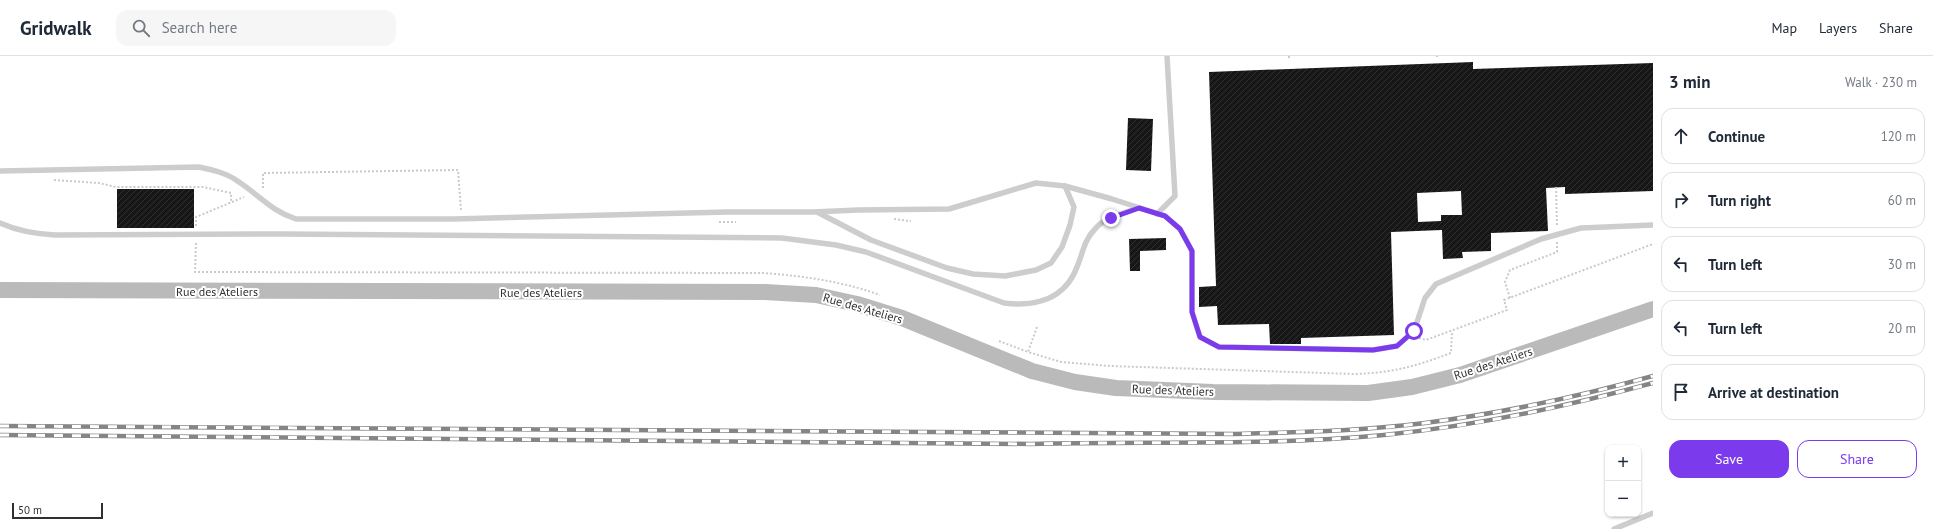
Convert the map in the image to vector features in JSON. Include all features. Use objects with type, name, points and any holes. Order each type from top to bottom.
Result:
[{"type":"street","name":"Rue des Ateliers","points":[[0,290],[765,292],[816,295],[857,304],[902,318],[1032,371],[1075,382],[1116,388],[1213,392],[1368,393],[1412,387],[1460,375],[1653,309]]},
{"type":"lane","points":[[1157,214],[1175,196],[1167,56]]},
{"type":"lane","points":[[0,171],[199,167],[220,172],[238,181],[280,214],[296,219],[464,218],[949,209],[1036,183],[1065,186],[1165,216],[1180,229],[1192,251],[1192,312],[1200,337],[1219,347],[1373,350],[1397,346],[1414,331],[1425,298],[1436,284],[1541,239],[1581,228],[1653,225]]},
{"type":"lane","points":[[817,212],[871,240],[947,268],[973,274],[1005,276],[1036,270],[1051,262],[1062,247],[1070,226],[1074,207],[1065,186]]},
{"type":"lane","points":[[0,223],[16,230],[36,234],[55,235],[282,234],[782,238],[836,245],[866,252],[1004,303],[1018,305],[1034,304],[1051,297],[1066,286],[1077,268],[1086,239],[1096,227],[1111,218],[1139,208]]},
{"type":"lane","points":[[1614,529],[1653,513]]},
{"type":"path","points":[[196,217],[263,188],[263,173],[458,170],[460,206],[464,218]]},
{"type":"path","points":[[49,180],[99,183],[116,187],[203,187],[231,193],[231,202]]},
{"type":"path","points":[[891,219],[911,221]]},
{"type":"path","points":[[715,222],[739,222]]},
{"type":"path","points":[[1408,336],[1426,340],[1452,331],[1507,310],[1504,300],[1653,244]]},
{"type":"path","points":[[1037,327],[1028,352],[1061,362],[1173,369],[1354,374],[1383,373],[1414,367],[1451,353],[1452,331]]},
{"type":"building","points":[[1473,62],[1473,69],[1653,63],[1653,191],[1565,194],[1565,187],[1546,188],[1548,231],[1491,233],[1491,251],[1462,252],[1463,258],[1443,259],[1442,230],[1391,232],[1394,335],[1301,338],[1301,344],[1270,344],[1269,324],[1218,325],[1217,306],[1199,307],[1199,287],[1216,286],[1209,72]],"holes":[[[1461,191],[1462,215],[1441,215],[1441,221],[1418,222],[1417,193]]]},
{"type":"building","points":[[1128,118],[1153,119],[1151,171],[1126,170]]},
{"type":"building","points":[[117,189],[194,189],[194,228],[117,228]]},
{"type":"building","points":[[1166,238],[1166,250],[1140,251],[1140,271],[1130,271],[1129,239]]},
{"type":"railway","points":[[0,426],[1235,434],[1306,432],[1401,426],[1483,414],[1540,404],[1653,376]]},
{"type":"railway","points":[[0,435],[1031,444],[1296,441],[1384,435],[1486,421],[1553,408],[1653,383]]},
{"type":"route","points":[[1111,218],[1139,208],[1165,216],[1180,229],[1192,251],[1192,312],[1200,337],[1219,347],[1373,350],[1397,346],[1414,331]]}]
